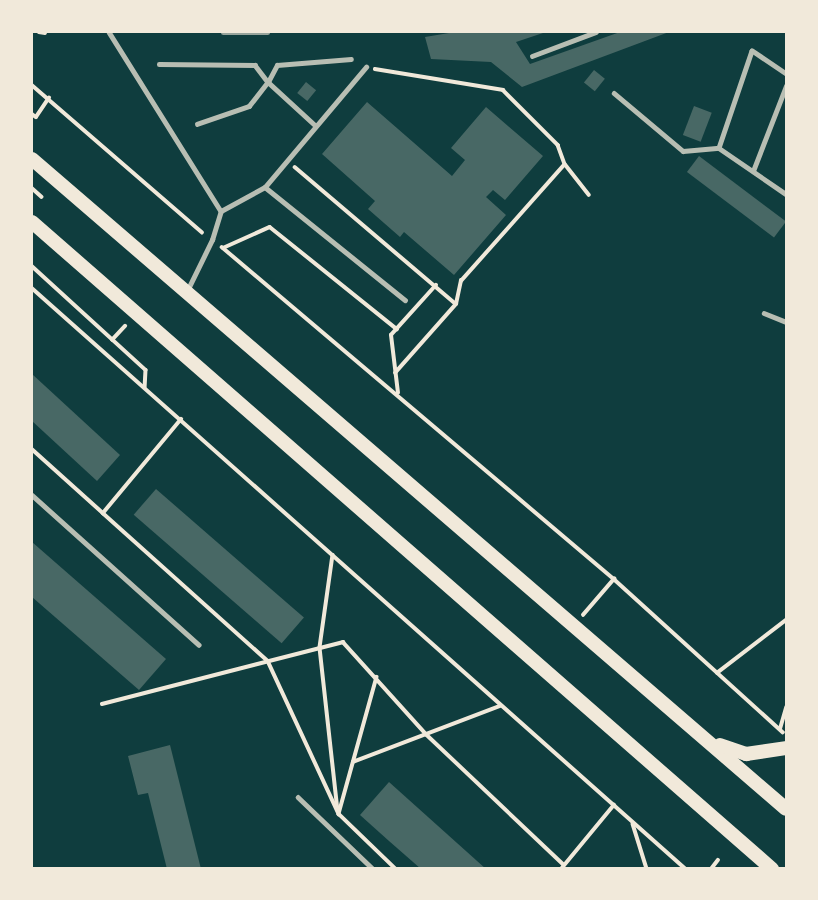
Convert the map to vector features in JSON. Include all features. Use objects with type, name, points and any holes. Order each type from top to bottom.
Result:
[{"type":"main road","points":[[32,159],[714,743],[786,809]]},
{"type":"main road","points":[[32,222],[772,869]]},
{"type":"main road","points":[[714,743],[746,754],[786,748]]},
{"type":"lane","points":[[109,32],[221,211]]},
{"type":"lane","points":[[532,56],[596,32]]},
{"type":"lane","points":[[719,148],[752,51],[786,74]]},
{"type":"lane","points":[[197,124],[249,106],[268,82],[277,65],[351,59]]},
{"type":"lane","points":[[159,64],[255,65],[268,82],[315,125]]},
{"type":"lane","points":[[186,291],[212,240],[221,211],[265,187],[366,67]]},
{"type":"lane","points":[[753,171],[786,86]]},
{"type":"lane","points":[[614,93],[683,151],[719,148],[786,194]]},
{"type":"lane","points":[[265,187],[405,300]]},
{"type":"lane","points":[[764,313],[786,322]]},
{"type":"lane","points":[[32,495],[199,645]]},
{"type":"lane","points":[[298,797],[373,869]]},
{"type":"path","points":[[39,32],[45,33]]},
{"type":"path","points":[[366,67],[503,90],[558,145],[565,164],[589,195]]},
{"type":"path","points":[[32,85],[614,579],[780,730],[786,708]]},
{"type":"path","points":[[32,114],[36,117],[49,98]]},
{"type":"path","points":[[287,161],[456,304]]},
{"type":"path","points":[[396,373],[456,304],[461,281],[565,164]]},
{"type":"path","points":[[32,188],[42,197]]},
{"type":"path","points":[[223,248],[270,227],[397,329]]},
{"type":"path","points":[[32,265],[146,370],[145,387]]},
{"type":"path","points":[[398,395],[391,335],[436,285]]},
{"type":"path","points":[[32,288],[686,869]]},
{"type":"path","points":[[103,513],[181,419]]},
{"type":"path","points":[[32,449],[268,661],[339,814],[396,869]]},
{"type":"path","points":[[332,555],[320,648],[339,814]]},
{"type":"path","points":[[575,624],[614,579]]},
{"type":"path","points":[[718,673],[786,620]]},
{"type":"path","points":[[102,705],[343,642],[426,734],[563,867],[614,805]]},
{"type":"path","points":[[339,814],[377,677]]},
{"type":"path","points":[[353,762],[500,706]]},
{"type":"path","points":[[632,822],[647,869]]},
{"type":"path","points":[[711,869],[718,860]]},
{"type":"building","points":[[455,32],[546,32],[516,42],[530,64],[620,32],[669,32],[522,87],[491,62],[431,59],[425,37]]},
{"type":"building","points":[[594,70],[605,79],[595,91],[584,82]]},
{"type":"building","points":[[306,82],[316,90],[307,101],[297,93]]},
{"type":"building","points":[[367,102],[452,176],[465,160],[451,148],[486,107],[543,156],[505,200],[493,190],[486,197],[506,215],[454,275],[404,232],[400,237],[368,209],[375,201],[322,154]]},
{"type":"building","points":[[694,106],[712,113],[701,142],[683,135]]},
{"type":"building","points":[[699,156],[786,222],[774,238],[687,172]]},
{"type":"building","points":[[32,374],[120,455],[97,481],[32,421]]},
{"type":"building","points":[[156,489],[304,618],[282,643],[134,515]]},
{"type":"building","points":[[32,542],[166,659],[139,690],[32,597]]},
{"type":"building","points":[[170,745],[201,869],[167,869],[148,793],[138,795],[128,756]]},
{"type":"building","points":[[389,782],[486,869],[421,869],[360,815]]},
{"type":"railway","points":[[223,32],[267,32]]}]
